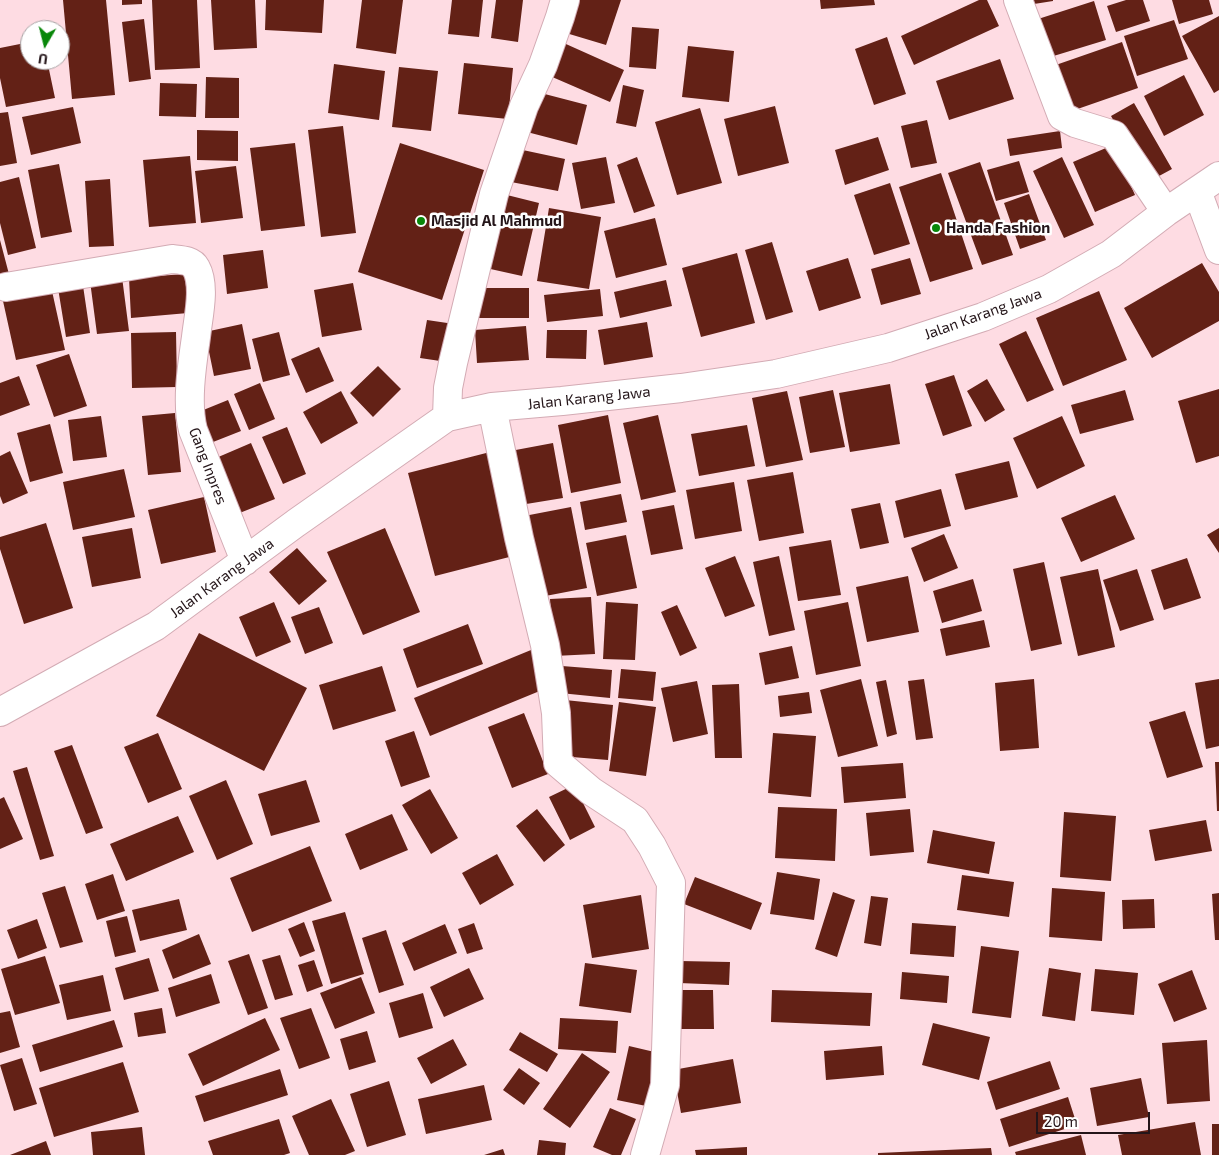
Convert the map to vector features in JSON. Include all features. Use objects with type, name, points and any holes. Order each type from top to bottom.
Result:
[{"type":"street","points":[[447,417],[448,388],[453,363],[494,194],[524,106],[543,65],[565,0]]},
{"type":"street","points":[[1018,0],[1062,116],[1075,123],[1114,135],[1166,212]]},
{"type":"street","points":[[1208,183],[1219,250]]},
{"type":"street","name":"Jalan Karang Jawa","points":[[0,712],[156,626],[296,523],[447,417],[492,407],[681,388],[776,374],[888,348],[983,316],[1049,290],[1111,254],[1208,183]]},
{"type":"street","name":"Gang Inpres","points":[[6,287],[172,259],[190,262],[196,267],[200,280],[201,301],[190,395],[190,417],[193,430],[245,561]]},
{"type":"street","points":[[492,407],[519,538],[545,645],[556,713],[558,763],[591,790],[635,820],[672,883],[665,1085],[645,1155]]},
{"type":"building","points":[[63,0],[106,0],[115,95],[72,99],[69,70],[70,20],[65,20]]},
{"type":"building","points":[[122,0],[142,0],[142,4],[122,5]]},
{"type":"building","points":[[152,0],[197,0],[200,68],[155,70]]},
{"type":"building","points":[[211,0],[255,0],[257,48],[214,50]]},
{"type":"building","points":[[266,0],[324,0],[322,33],[265,30]]},
{"type":"building","points":[[362,0],[403,0],[396,54],[356,48]]},
{"type":"building","points":[[452,0],[483,0],[479,37],[448,34]]},
{"type":"building","points":[[496,0],[523,0],[518,42],[491,38]]},
{"type":"building","points":[[576,0],[621,0],[606,45],[566,33]]},
{"type":"building","points":[[820,0],[874,0],[875,5],[821,9]]},
{"type":"building","points":[[979,0],[987,0],[999,26],[914,65],[901,36]]},
{"type":"building","points":[[1033,0],[1053,0],[1053,1],[1034,4]]},
{"type":"building","points":[[1126,0],[1143,0],[1150,21],[1116,32],[1107,6]]},
{"type":"building","points":[[1172,0],[1209,0],[1213,14],[1179,24]]},
{"type":"building","points":[[1094,1],[1106,40],[1047,58],[1035,20]]},
{"type":"building","points":[[1219,16],[1219,90],[1214,93],[1182,36]]},
{"type":"building","points":[[144,19],[151,79],[129,82],[122,22]]},
{"type":"building","points":[[1174,20],[1188,59],[1137,76],[1124,36]]},
{"type":"building","points":[[632,27],[659,29],[656,69],[629,67]]},
{"type":"building","points":[[887,37],[906,94],[874,105],[855,49]]},
{"type":"building","points":[[557,40],[624,70],[610,102],[543,73]]},
{"type":"building","points":[[1122,42],[1138,88],[1066,113],[1050,67]]},
{"type":"building","points":[[20,44],[20,70],[49,70],[55,98],[6,107],[0,78],[0,48]]},
{"type":"building","points":[[688,46],[734,51],[729,102],[682,97]]},
{"type":"building","points":[[1000,59],[1014,99],[949,120],[936,81]]},
{"type":"building","points":[[464,63],[513,68],[508,119],[458,114]]},
{"type":"building","points":[[334,64],[385,71],[379,120],[328,113]]},
{"type":"building","points":[[399,67],[438,71],[431,131],[392,127]]},
{"type":"building","points":[[1184,75],[1204,115],[1164,136],[1144,96]]},
{"type":"building","points":[[206,77],[239,78],[239,118],[205,118]]},
{"type":"building","points":[[160,83],[197,84],[196,117],[159,116]]},
{"type":"building","points":[[623,85],[644,90],[636,127],[616,123]]},
{"type":"building","points":[[537,92],[587,105],[577,145],[527,132]]},
{"type":"building","points":[[1134,103],[1172,169],[1148,182],[1111,116]]},
{"type":"building","points":[[775,106],[789,163],[738,176],[724,119]]},
{"type":"building","points":[[73,107],[81,143],[31,155],[22,117]]},
{"type":"building","points":[[700,108],[722,183],[677,195],[655,122]]},
{"type":"building","points":[[8,112],[17,163],[0,166],[0,113]]},
{"type":"building","points":[[927,120],[937,163],[911,168],[901,126]]},
{"type":"building","points":[[343,126],[356,233],[321,237],[308,130]]},
{"type":"building","points":[[197,130],[238,131],[238,161],[197,160]]},
{"type":"building","points":[[1060,131],[1062,148],[1010,156],[1007,139]]},
{"type":"building","points":[[878,137],[889,170],[845,185],[835,150]]},
{"type":"building","points":[[295,143],[305,226],[261,231],[250,148]]},
{"type":"building","name":"Masjid Al Mahmud","points":[[400,143],[484,170],[442,300],[358,272]]},
{"type":"building","points":[[1113,145],[1135,195],[1095,212],[1073,162]]},
{"type":"building","points":[[518,149],[565,159],[558,191],[511,182]]},
{"type":"building","points":[[190,156],[196,223],[149,227],[143,160]]},
{"type":"building","points":[[606,157],[615,203],[581,209],[572,163]]},
{"type":"building","points":[[637,157],[655,206],[634,213],[617,165]]},
{"type":"building","points":[[1062,157],[1094,225],[1064,238],[1033,171]]},
{"type":"building","points":[[1019,161],[1029,192],[996,201],[987,170]]},
{"type":"building","points":[[980,162],[1013,255],[982,265],[948,173]]},
{"type":"building","points":[[59,164],[72,232],[41,238],[28,170]]},
{"type":"building","points":[[236,166],[243,218],[201,223],[195,171]]},
{"type":"building","name":"Handa Fashion","points":[[941,173],[973,269],[930,282],[899,187]]},
{"type":"building","points":[[19,177],[36,248],[8,255],[0,223],[0,182]]},
{"type":"building","points":[[110,179],[114,246],[89,247],[85,181]]},
{"type":"building","points":[[890,183],[910,244],[874,255],[854,195]]},
{"type":"building","points":[[503,194],[539,203],[522,276],[486,268]]},
{"type":"building","points":[[1029,194],[1046,240],[1020,249],[1004,203]]},
{"type":"building","points":[[549,208],[601,217],[589,289],[537,281]]},
{"type":"building","points":[[655,218],[667,265],[616,278],[604,231]]},
{"type":"building","points":[[0,240],[10,278],[0,280]]},
{"type":"building","points":[[772,242],[793,312],[766,320],[745,250]]},
{"type":"building","points":[[263,250],[268,288],[227,294],[223,255]]},
{"type":"building","points":[[737,253],[755,323],[701,337],[682,268]]},
{"type":"building","points":[[848,258],[861,298],[819,311],[806,271]]},
{"type":"building","points":[[910,258],[921,294],[881,305],[871,269]]},
{"type":"building","points":[[1202,263],[1219,292],[1219,321],[1152,358],[1124,308]]},
{"type":"building","points":[[185,274],[188,313],[131,318],[129,278]]},
{"type":"building","points":[[122,277],[129,331],[97,334],[90,281]]},
{"type":"building","points":[[82,279],[90,333],[66,337],[57,282]]},
{"type":"building","points":[[666,280],[672,306],[620,318],[614,292]]},
{"type":"building","points":[[353,283],[362,330],[322,337],[314,290]]},
{"type":"building","points":[[475,288],[529,288],[529,318],[474,318]]},
{"type":"building","points":[[600,289],[603,316],[547,322],[544,295]]},
{"type":"building","points":[[52,291],[65,350],[16,360],[3,301]]},
{"type":"building","points":[[1099,291],[1127,360],[1063,386],[1036,318]]},
{"type":"building","points":[[427,320],[454,324],[447,362],[420,358]]},
{"type":"building","points":[[647,322],[653,357],[604,365],[598,330]]},
{"type":"building","points":[[242,324],[251,369],[214,376],[205,332]]},
{"type":"building","points":[[526,326],[529,360],[477,363],[475,330]]},
{"type":"building","points":[[547,330],[587,330],[586,359],[546,358]]},
{"type":"building","points":[[1026,331],[1054,390],[1027,402],[999,344]]},
{"type":"building","points":[[176,332],[177,387],[132,388],[131,333]]},
{"type":"building","points":[[279,332],[290,375],[263,382],[252,339]]},
{"type":"building","points":[[319,347],[334,381],[306,393],[291,359]]},
{"type":"building","points":[[69,354],[87,406],[54,417],[36,365]]},
{"type":"building","points":[[378,366],[401,389],[373,417],[350,393]]},
{"type":"building","points":[[954,375],[972,426],[943,436],[925,384]]},
{"type":"building","points":[[19,376],[30,405],[0,416],[0,383]]},
{"type":"building","points":[[987,379],[1005,410],[985,422],[967,391]]},
{"type":"building","points":[[260,383],[275,419],[249,430],[234,394]]},
{"type":"building","points":[[890,384],[900,444],[850,452],[839,393]]},
{"type":"building","points":[[1219,389],[1219,456],[1196,463],[1178,401]]},
{"type":"building","points":[[833,390],[845,447],[810,453],[799,397]]},
{"type":"building","points":[[1125,390],[1134,420],[1080,434],[1071,405]]},
{"type":"building","points":[[341,391],[358,423],[321,444],[303,412]]},
{"type":"building","points":[[787,391],[803,460],[766,467],[752,398]]},
{"type":"building","points":[[228,400],[241,431],[208,444],[196,413]]},
{"type":"building","points":[[175,413],[181,472],[148,475],[142,416]]},
{"type":"building","points":[[608,415],[621,483],[571,493],[558,425]]},
{"type":"building","points":[[658,415],[676,492],[641,500],[623,423]]},
{"type":"building","points":[[101,416],[107,457],[73,461],[68,420]]},
{"type":"building","points":[[1062,416],[1085,466],[1037,489],[1013,438]]},
{"type":"building","points":[[50,424],[63,473],[30,482],[17,433]]},
{"type":"building","points":[[747,425],[755,466],[699,476],[691,434]]},
{"type":"building","points":[[287,427],[306,474],[283,484],[262,437]]},
{"type":"building","points":[[251,443],[275,499],[232,516],[209,461]]},
{"type":"building","points":[[553,443],[563,498],[514,506],[505,452]]},
{"type":"building","points":[[10,451],[28,493],[3,504],[0,496],[0,456]]},
{"type":"building","points":[[494,451],[521,554],[435,576],[408,473]]},
{"type":"building","points":[[1009,461],[1018,497],[965,510],[955,474]]},
{"type":"building","points":[[124,469],[135,517],[73,530],[63,482]]},
{"type":"building","points":[[793,472],[804,533],[759,541],[747,480]]},
{"type":"building","points":[[734,482],[742,531],[695,539],[686,490]]},
{"type":"building","points":[[941,489],[951,526],[904,538],[895,501]]},
{"type":"building","points":[[621,494],[627,522],[585,530],[580,502]]},
{"type":"building","points":[[1115,495],[1135,539],[1081,562],[1061,518]]},
{"type":"building","points":[[204,497],[216,552],[161,564],[148,510]]},
{"type":"building","points":[[880,503],[889,543],[860,549],[851,509]]},
{"type":"building","points":[[674,505],[683,549],[651,555],[642,511]]},
{"type":"building","points":[[571,507],[587,588],[535,598],[519,517]]},
{"type":"building","points":[[46,523],[73,608],[24,624],[0,549],[0,537]]},
{"type":"building","points":[[132,528],[141,578],[92,587],[82,537]]},
{"type":"building","points":[[385,528],[420,612],[363,635],[327,552]]},
{"type":"building","points":[[1219,528],[1219,553],[1207,535]]},
{"type":"building","points":[[944,534],[958,568],[924,582],[911,548]]},
{"type":"building","points":[[626,535],[637,588],[597,596],[586,543]]},
{"type":"building","points":[[831,540],[841,595],[798,601],[789,547]]},
{"type":"building","points":[[297,548],[327,581],[299,605],[269,572]]},
{"type":"building","points":[[735,556],[755,606],[725,617],[705,568]]},
{"type":"building","points":[[779,556],[795,630],[769,636],[753,562]]},
{"type":"building","points":[[1187,558],[1201,598],[1164,610],[1151,570]]},
{"type":"building","points":[[1044,562],[1062,644],[1031,651],[1013,569]]},
{"type":"building","points":[[1098,569],[1115,647],[1078,656],[1060,577]]},
{"type":"building","points":[[1137,569],[1154,620],[1120,631],[1103,580]]},
{"type":"building","points":[[908,576],[919,632],[867,642],[856,587]]},
{"type":"building","points":[[973,579],[982,611],[942,623],[933,591]]},
{"type":"building","points":[[591,597],[595,654],[554,656],[550,599]]},
{"type":"building","points":[[274,602],[291,642],[256,657],[239,617]]},
{"type":"building","points":[[606,602],[638,604],[635,660],[603,659]]},
{"type":"building","points":[[848,602],[861,666],[816,675],[804,611]]},
{"type":"building","points":[[677,605],[697,648],[680,656],[661,612]]},
{"type":"building","points":[[319,607],[333,643],[305,654],[291,617]]},
{"type":"building","points":[[984,620],[990,647],[946,656],[940,629]]},
{"type":"building","points":[[468,624],[483,664],[417,688],[403,649]]},
{"type":"building","points":[[199,633],[307,688],[264,771],[156,716]]},
{"type":"building","points":[[792,646],[799,678],[765,685],[759,653]]},
{"type":"building","points":[[531,650],[547,688],[430,736],[414,698]]},
{"type":"building","points":[[382,666],[396,711],[333,730],[319,685]]},
{"type":"building","points":[[562,666],[612,670],[610,698],[560,693]]},
{"type":"building","points":[[621,669],[656,672],[653,701],[618,698]]},
{"type":"building","points":[[861,679],[878,746],[838,757],[820,690]]},
{"type":"building","points":[[924,679],[933,738],[916,740],[908,681]]},
{"type":"building","points":[[1034,679],[1039,748],[1000,751],[995,683]]},
{"type":"building","points":[[1219,679],[1219,746],[1206,749],[1195,683]]},
{"type":"building","points":[[886,680],[897,734],[887,737],[876,682]]},
{"type":"building","points":[[697,681],[708,734],[673,742],[661,688]]},
{"type":"building","points":[[739,684],[742,758],[715,758],[712,685]]},
{"type":"building","points":[[809,692],[812,713],[780,717],[778,696]]},
{"type":"building","points":[[565,700],[613,705],[608,760],[560,756]]},
{"type":"building","points":[[619,702],[656,707],[646,776],[609,771]]},
{"type":"building","points":[[1185,711],[1203,767],[1167,778],[1149,722]]},
{"type":"building","points":[[524,713],[548,774],[512,788],[488,727]]},
{"type":"building","points":[[414,731],[430,777],[401,787],[385,741]]},
{"type":"building","points":[[158,733],[182,789],[148,803],[124,747]]},
{"type":"building","points":[[773,733],[816,736],[811,797],[768,793]]},
{"type":"building","points":[[72,745],[103,828],[86,834],[54,751]]},
{"type":"building","points":[[1215,762],[1219,762],[1219,811],[1217,811]]},
{"type":"building","points":[[903,763],[906,798],[844,803],[841,767]]},
{"type":"building","points":[[27,767],[54,856],[40,860],[13,771]]},
{"type":"building","points":[[226,780],[253,844],[217,860],[189,796]]},
{"type":"building","points":[[306,780],[320,822],[271,836],[258,794]]},
{"type":"building","points":[[574,785],[595,827],[570,840],[549,797]]},
{"type":"building","points":[[430,789],[458,838],[431,854],[402,805]]},
{"type":"building","points":[[4,797],[23,839],[0,849],[0,799]]},
{"type":"building","points":[[778,807],[837,809],[835,861],[775,858]]},
{"type":"building","points":[[537,809],[565,845],[544,862],[516,826]]},
{"type":"building","points":[[910,809],[914,852],[870,856],[866,813]]},
{"type":"building","points":[[1064,812],[1116,816],[1111,881],[1060,877]]},
{"type":"building","points":[[392,814],[408,850],[360,870],[345,834]]},
{"type":"building","points":[[178,816],[194,852],[126,881],[110,844]]},
{"type":"building","points":[[1206,820],[1212,851],[1155,861],[1149,830]]},
{"type":"building","points":[[933,830],[995,842],[989,874],[927,863]]},
{"type":"building","points":[[310,846],[332,901],[252,932],[230,878]]},
{"type":"building","points":[[497,854],[514,885],[480,905],[462,873]]},
{"type":"building","points":[[777,872],[820,879],[814,920],[770,914]]},
{"type":"building","points":[[113,874],[125,911],[97,920],[85,884]]},
{"type":"building","points":[[962,875],[1014,882],[1009,917],[957,910]]},
{"type":"building","points":[[695,877],[762,903],[751,930],[684,904]]},
{"type":"building","points":[[65,886],[83,942],[60,948],[42,893]]},
{"type":"building","points":[[1052,888],[1105,892],[1102,941],[1049,937]]},
{"type":"building","points":[[833,892],[855,900],[837,957],[815,949]]},
{"type":"building","points":[[1219,893],[1219,940],[1215,940],[1212,894]]},
{"type":"building","points":[[641,895],[649,949],[592,958],[583,905]]},
{"type":"building","points":[[871,896],[888,898],[881,946],[864,943]]},
{"type":"building","points":[[179,899],[187,930],[140,941],[132,910]]},
{"type":"building","points":[[1154,899],[1155,928],[1123,929],[1122,900]]},
{"type":"building","points":[[345,912],[364,974],[331,984],[312,921]]},
{"type":"building","points":[[127,916],[136,952],[115,957],[106,921]]},
{"type":"building","points":[[37,919],[47,948],[18,959],[7,930]]},
{"type":"building","points":[[304,922],[315,951],[300,957],[288,929]]},
{"type":"building","points":[[474,923],[483,949],[467,954],[458,929]]},
{"type":"building","points":[[912,923],[956,926],[954,957],[910,954]]},
{"type":"building","points":[[445,924],[457,953],[414,971],[402,943]]},
{"type":"building","points":[[386,930],[404,985],[379,993],[362,938]]},
{"type":"building","points":[[199,934],[211,964],[173,979],[162,950]]},
{"type":"building","points":[[981,946],[1019,951],[1011,1018],[972,1013]]},
{"type":"building","points":[[249,954],[268,1008],[248,1015],[228,961]]},
{"type":"building","points":[[280,955],[293,995],[275,1000],[262,960]]},
{"type":"building","points":[[45,956],[60,1003],[15,1015],[1,969]]},
{"type":"building","points":[[149,958],[159,991],[124,1000],[115,968]]},
{"type":"building","points":[[314,960],[323,986],[307,992],[298,965]]},
{"type":"building","points":[[680,961],[730,962],[729,985],[679,983]]},
{"type":"building","points":[[585,963],[637,970],[631,1013],[579,1006]]},
{"type":"building","points":[[469,968],[484,999],[444,1017],[430,987]]},
{"type":"building","points":[[1049,968],[1081,973],[1075,1021],[1042,1016]]},
{"type":"building","points":[[1095,969],[1138,973],[1134,1015],[1091,1011]]},
{"type":"building","points":[[1192,970],[1207,1009],[1174,1022],[1158,984]]},
{"type":"building","points":[[902,972],[949,976],[947,1003],[900,999]]},
{"type":"building","points":[[211,974],[220,1003],[176,1017],[168,988]]},
{"type":"building","points":[[103,975],[111,1011],[67,1020],[59,985]]},
{"type":"building","points":[[361,977],[375,1013],[335,1029],[320,993]]},
{"type":"building","points":[[670,990],[713,990],[714,1029],[671,1029]]},
{"type":"building","points":[[772,990],[872,993],[870,1026],[771,1022]]},
{"type":"building","points":[[423,993],[433,1028],[399,1038],[389,1003]]},
{"type":"building","points":[[162,1008],[166,1033],[138,1037],[134,1013]]},
{"type":"building","points":[[311,1008],[330,1058],[299,1069],[280,1018]]},
{"type":"building","points":[[10,1011],[20,1047],[0,1053],[0,1013]]},
{"type":"building","points":[[265,1018],[280,1050],[203,1086],[188,1054]]},
{"type":"building","points":[[560,1018],[618,1021],[616,1053],[558,1049]]},
{"type":"building","points":[[114,1020],[123,1047],[40,1072],[32,1045]]},
{"type":"building","points":[[933,1023],[990,1037],[979,1080],[922,1065]]},
{"type":"building","points":[[367,1031],[376,1062],[349,1070],[340,1039]]},
{"type":"building","points":[[520,1032],[558,1054],[547,1072],[509,1050]]},
{"type":"building","points":[[453,1039],[467,1065],[431,1084],[417,1058]]},
{"type":"building","points":[[1207,1040],[1210,1101],[1167,1104],[1162,1043]]},
{"type":"building","points":[[629,1046],[663,1054],[651,1107],[617,1100]]},
{"type":"building","points":[[882,1046],[884,1075],[826,1080],[824,1051]]},
{"type":"building","points":[[582,1053],[610,1072],[570,1128],[543,1109]]},
{"type":"building","points":[[22,1058],[37,1104],[14,1111],[0,1065]]},
{"type":"building","points":[[733,1059],[741,1103],[681,1113],[673,1070]]},
{"type":"building","points":[[1050,1061],[1060,1089],[996,1110],[987,1082]]},
{"type":"building","points":[[123,1062],[139,1112],[54,1137],[39,1088]]},
{"type":"building","points":[[519,1068],[540,1083],[524,1105],[503,1090]]},
{"type":"building","points":[[280,1069],[288,1095],[204,1122],[195,1096]]},
{"type":"building","points":[[1141,1078],[1149,1117],[1097,1126],[1090,1088]]},
{"type":"building","points":[[389,1081],[406,1135],[367,1147],[350,1094]]},
{"type":"building","points":[[484,1085],[492,1120],[426,1134],[418,1099]]},
{"type":"building","points":[[1068,1097],[1077,1125],[1009,1147],[1000,1119]]},
{"type":"building","points":[[331,1099],[355,1151],[345,1155],[309,1155],[292,1116]]},
{"type":"building","points":[[610,1108],[636,1119],[621,1155],[612,1155],[593,1147]]},
{"type":"building","points":[[279,1119],[290,1153],[284,1155],[213,1155],[208,1141]]},
{"type":"building","points":[[1195,1122],[1201,1155],[1122,1155],[1118,1135]]},
{"type":"building","points":[[1212,1124],[1219,1124],[1219,1155],[1212,1155]]},
{"type":"building","points":[[142,1127],[145,1155],[93,1155],[91,1132]]},
{"type":"building","points":[[1081,1135],[1086,1155],[1016,1155],[1015,1152]]},
{"type":"building","points":[[539,1140],[566,1143],[565,1155],[537,1155]]},
{"type":"building","points":[[46,1141],[51,1155],[10,1155]]},
{"type":"building","points":[[747,1147],[747,1155],[696,1155],[695,1150]]},
{"type":"building","points":[[991,1148],[992,1155],[878,1155],[878,1153]]},
{"type":"building","points":[[503,1149],[505,1155],[484,1155]]},
{"type":"place","name":"Masjid Al Mahmud","points":[[421,221]]},
{"type":"place","name":"Handa Fashion","points":[[936,228]]}]
